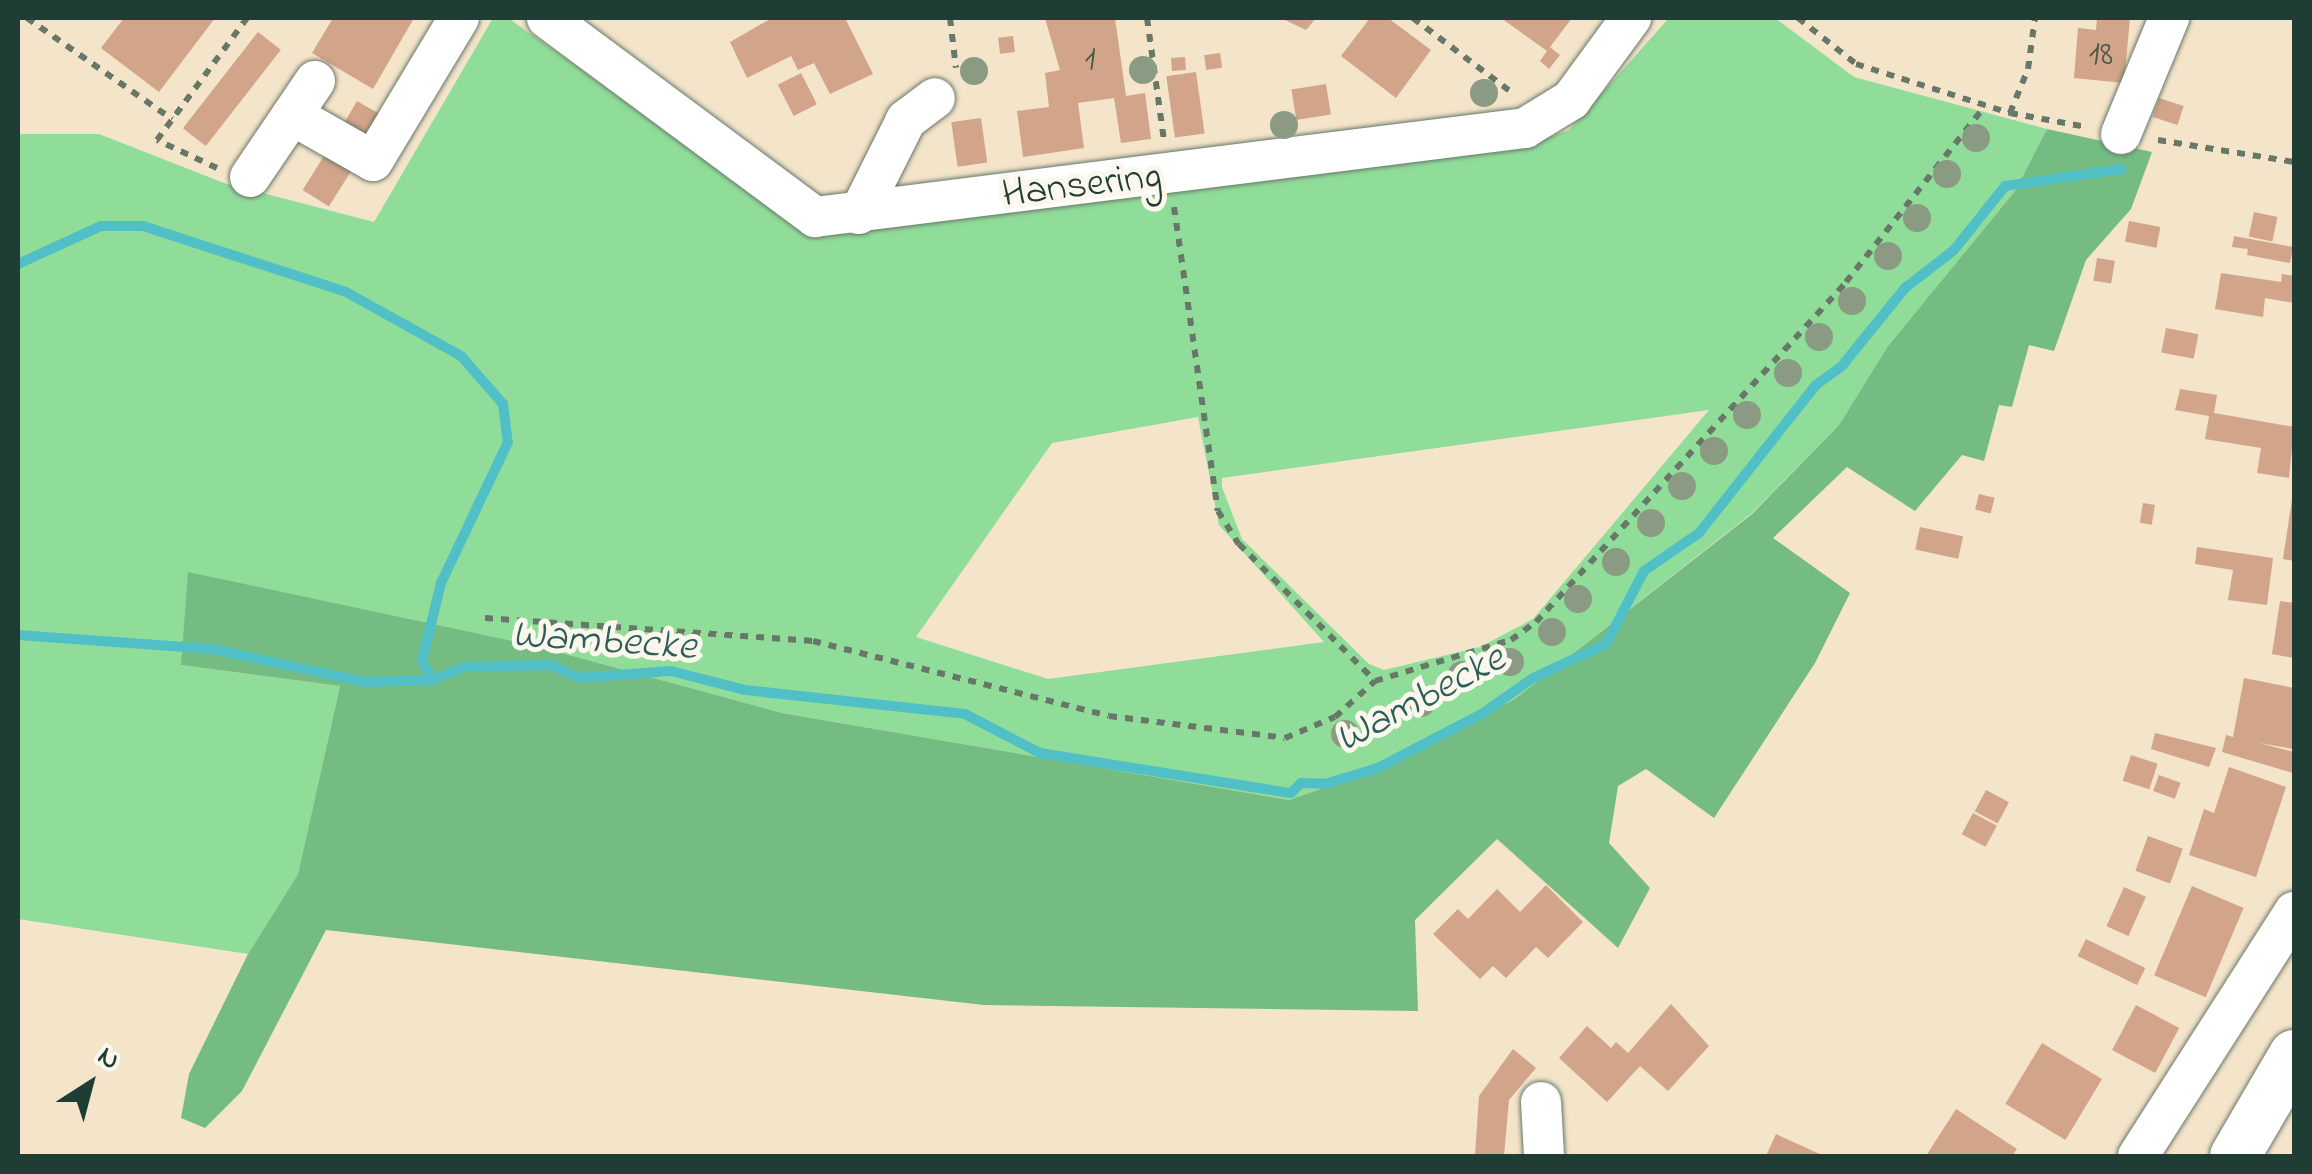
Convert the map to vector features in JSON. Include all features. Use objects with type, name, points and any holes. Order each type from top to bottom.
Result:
[{"type":"main road","points":[[2235,1156],[2294,1055]]},
{"type":"main road","points":[[2276,1156],[2294,1119]]},
{"type":"street","points":[[292,114],[373,161],[460,18]]},
{"type":"street","name":"Hansering","points":[[547,18],[815,218],[1170,177],[1507,130],[1546,119],[1571,100],[1631,18]]},
{"type":"street","points":[[2120,134],[2169,18]]},
{"type":"street","points":[[250,176],[315,81]]},
{"type":"street","points":[[858,214],[906,120],[935,98]]},
{"type":"street","points":[[2138,1156],[2294,912]]},
{"type":"street","points":[[1541,1102],[1544,1156]]},
{"type":"path","points":[[26,18],[172,119]]},
{"type":"path","points":[[247,18],[157,140],[250,176]]},
{"type":"path","points":[[1147,18],[1218,511],[1239,544],[1375,680]]},
{"type":"path","points":[[1413,18],[1546,119]]},
{"type":"path","points":[[1798,18],[1856,64],[1985,106],[2120,134],[2294,162]]},
{"type":"path","points":[[2010,113],[2028,69],[2035,18]]},
{"type":"path","points":[[485,618],[813,641],[1109,716],[1285,738],[1335,717],[1375,680],[1511,640],[1536,622],[1846,282],[1985,106]]},
{"type":"green space","points":[[493,18],[508,18],[819,237],[1526,145],[1569,130],[1669,18],[1775,18],[1854,77],[2047,129],[2015,191],[1888,346],[1839,425],[1752,513],[1516,698],[1406,759],[1289,800],[782,713],[536,646],[181,665],[340,686],[298,874],[248,954],[18,919],[18,134],[99,134],[224,183],[374,222]],"holes":[[[1709,410],[1533,619],[1480,647],[1384,670],[1369,664],[1242,539],[1222,487],[1222,478]],[[1198,417],[1219,525],[1324,642],[1048,679],[916,637],[1052,443]]]},
{"type":"green space","points":[[2047,129],[2152,152],[2131,209],[2086,260],[2054,351],[2029,345],[2012,407],[1999,405],[1984,461],[1962,455],[1915,511],[1847,467],[1773,538],[1850,593],[1815,663],[1714,818],[1646,769],[1618,786],[1609,843],[1650,888],[1618,948],[1497,839],[1415,920],[1418,1011],[984,1005],[326,930],[242,1091],[205,1128],[181,1118],[189,1074],[248,954],[298,874],[340,686],[181,665],[188,572],[536,646],[782,713],[1289,800],[1406,759],[1516,698],[1752,514],[1839,425],[1888,346],[2015,191]]},
{"type":"building","points":[[124,18],[215,18],[159,92],[101,48]]},
{"type":"building","points":[[333,18],[414,18],[373,89],[312,53]]},
{"type":"building","points":[[772,18],[845,18],[873,74],[830,94],[814,63],[798,70],[791,56],[747,78],[730,42]]},
{"type":"building","points":[[1045,18],[1115,18],[1126,96],[1145,93],[1151,139],[1121,143],[1114,98],[1078,103],[1084,148],[1023,157],[1017,111],[1049,107],[1045,73],[1060,70]]},
{"type":"building","points":[[1281,18],[1316,18],[1306,30]]},
{"type":"building","points":[[1370,18],[1388,18],[1431,50],[1396,98],[1341,56]]},
{"type":"building","points":[[1501,18],[1572,18],[1550,47],[1560,55],[1549,69],[1540,61],[1547,51]]},
{"type":"building","points":[[2097,18],[2130,18],[2124,83],[2074,78],[2078,28],[2096,30]]},
{"type":"building","points":[[258,32],[281,50],[206,146],[183,128]]},
{"type":"building","points":[[1013,36],[1015,52],[1000,54],[998,38]]},
{"type":"building","points":[[1220,53],[1222,68],[1206,70],[1204,55]]},
{"type":"building","points":[[1185,57],[1186,70],[1172,71],[1171,58]]},
{"type":"building","points":[[1196,72],[1205,133],[1175,138],[1166,76]]},
{"type":"building","points":[[801,73],[817,104],[794,116],[778,85]]},
{"type":"building","points":[[1326,84],[1331,115],[1296,120],[1291,89]]},
{"type":"building","points":[[2159,98],[2184,106],[2178,125],[2153,117]]},
{"type":"building","points":[[357,101],[383,116],[367,143],[342,128]]},
{"type":"building","points":[[981,118],[987,163],[958,167],[951,122]]},
{"type":"building","points":[[327,151],[353,167],[329,206],[303,190]]},
{"type":"building","points":[[2254,212],[2277,217],[2272,241],[2249,236]]},
{"type":"building","points":[[2129,221],[2160,227],[2156,248],[2125,242]]},
{"type":"building","points":[[2234,236],[2293,247],[2290,263],[2247,255],[2248,249],[2232,247]]},
{"type":"building","points":[[2097,258],[2115,261],[2111,284],[2093,281]]},
{"type":"building","points":[[2221,273],[2281,282],[2282,274],[2294,276],[2294,303],[2265,298],[2263,317],[2215,309]]},
{"type":"building","points":[[2166,328],[2198,334],[2194,359],[2161,353]]},
{"type":"building","points":[[2180,389],[2217,395],[2214,413],[2294,427],[2289,478],[2257,473],[2261,448],[2205,439],[2209,416],[2175,410]]},
{"type":"building","points":[[1979,494],[1995,498],[1991,513],[1975,510]]},
{"type":"building","points":[[2294,500],[2294,561],[2283,559]]},
{"type":"building","points":[[2143,503],[2155,505],[2152,525],[2140,523]]},
{"type":"building","points":[[1920,527],[1963,536],[1958,559],[1915,549]]},
{"type":"building","points":[[2197,547],[2273,558],[2267,605],[2228,600],[2233,570],[2195,564]]},
{"type":"building","points":[[2280,601],[2294,603],[2294,658],[2272,654]]},
{"type":"building","points":[[2244,678],[2294,688],[2294,749],[2259,743],[2294,752],[2293,773],[2222,752],[2226,735],[2233,737]]},
{"type":"building","points":[[2155,733],[2216,748],[2209,767],[2151,749]]},
{"type":"building","points":[[2131,755],[2158,764],[2149,789],[2123,781]]},
{"type":"building","points":[[2229,767],[2286,787],[2256,877],[2189,855],[2204,809],[2214,813]]},
{"type":"building","points":[[2159,775],[2181,783],[2175,799],[2153,791]]},
{"type":"building","points":[[1986,790],[2009,802],[1998,823],[1975,811]]},
{"type":"building","points":[[1973,813],[1997,826],[1986,847],[1962,834]]},
{"type":"building","points":[[2148,836],[2183,849],[2170,883],[2135,871]]},
{"type":"building","points":[[1546,885],[1583,922],[1548,958],[1536,947],[1506,978],[1493,966],[1480,979],[1433,934],[1458,909],[1468,919],[1497,889],[1520,912]]},
{"type":"building","points":[[2192,886],[2244,908],[2206,997],[2154,975]]},
{"type":"building","points":[[2124,887],[2146,897],[2128,936],[2107,926]]},
{"type":"building","points":[[2086,939],[2145,968],[2137,985],[2078,956]]},
{"type":"building","points":[[1671,1004],[1709,1046],[1668,1091],[1640,1066],[1607,1102],[1559,1058],[1587,1026],[1611,1048],[1616,1042],[1628,1053]]},
{"type":"building","points":[[2136,1005],[2179,1028],[2155,1073],[2112,1050]]},
{"type":"building","points":[[2042,1043],[2102,1079],[2065,1140],[2005,1104]]},
{"type":"building","points":[[1513,1049],[1536,1068],[1509,1100],[1504,1156],[1475,1156],[1479,1096]]},
{"type":"building","points":[[1956,1109],[2017,1149],[2012,1156],[1926,1156]]},
{"type":"building","points":[[1776,1134],[1824,1156],[1766,1156]]},
{"type":"waterway","name":"Wambecke","points":[[18,635],[212,649],[364,682],[433,680],[464,667],[551,665],[579,678],[671,671],[745,690],[965,714],[1040,753],[1291,793],[1301,783],[1325,784],[1378,768],[1483,713],[1533,678],[1606,644],[1644,571],[1699,533],[1816,385],[1841,367],[1905,288],[1954,250],[2005,186],[2122,169]]},
{"type":"waterway","name":"Wambecke","points":[[18,264],[101,226],[143,226],[346,292],[461,356],[503,404],[508,442],[441,583],[422,661],[433,680]]}]
